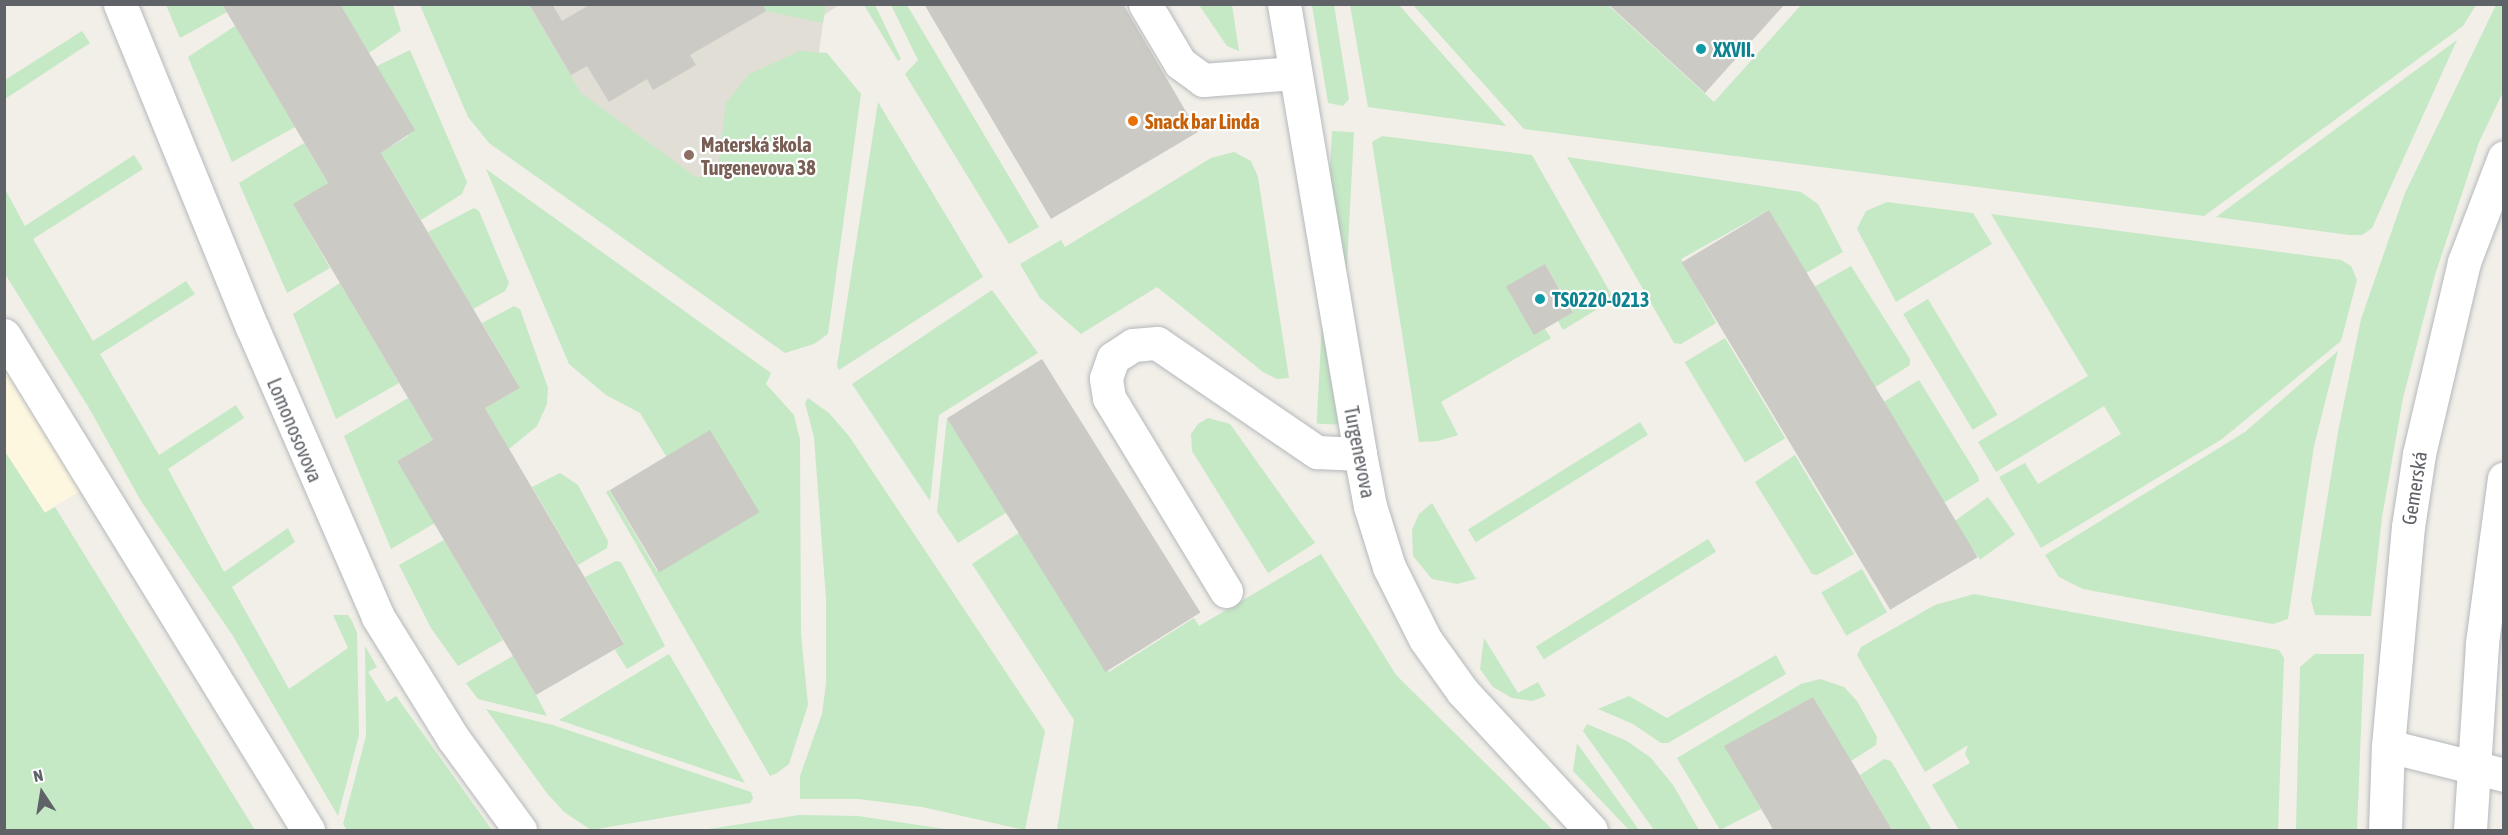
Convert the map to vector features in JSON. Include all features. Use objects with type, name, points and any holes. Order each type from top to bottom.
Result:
[{"type":"street","name":"Lomonosovova","points":[[120,4],[358,576],[399,657],[520,831]]},
{"type":"street","points":[[1145,4],[1180,63],[1203,80],[1295,74]]},
{"type":"street","name":"Turgenevova","points":[[1284,4],[1360,454],[1370,506],[1389,567],[1425,639],[1463,692],[1591,831]]},
{"type":"street","name":"Gemerská","points":[[2385,831],[2388,747],[2408,527],[2419,454],[2464,262],[2504,157]]},
{"type":"street","points":[[4,335],[308,831]]},
{"type":"street","points":[[1226,591],[1109,399],[1106,378],[1113,358],[1133,345],[1157,343],[1317,452],[1360,454]]},
{"type":"street","points":[[2470,831],[2488,771],[2482,643],[2504,478]]},
{"type":"street","points":[[2388,747],[2488,771]]},
{"type":"shaded area","name":"Materská škola Turgenevova 38","points":[[473,5],[839,5],[824,15],[787,288]]},
{"type":"shaded area","points":[[4,335],[94,483],[4,536]]},
{"type":"green space","points":[[166,5],[222,5],[227,12],[180,38]]},
{"type":"green space","points":[[340,5],[393,5],[401,31],[369,53]]},
{"type":"green space","points":[[420,5],[529,5],[581,93],[697,178],[718,169],[726,103],[749,74],[800,51],[827,53],[861,94],[828,334],[814,344],[785,353],[489,143],[468,117]]},
{"type":"green space","points":[[762,5],[826,5],[823,23],[766,11]]},
{"type":"green space","points":[[864,5],[875,5],[901,59],[898,61]]},
{"type":"green space","points":[[891,5],[907,5],[1039,227],[1009,244],[905,74],[918,60]]},
{"type":"green space","points":[[1199,5],[1232,5],[1239,51],[1227,46]]},
{"type":"green space","points":[[1312,5],[1334,5],[1349,99],[1343,106],[1328,103]]},
{"type":"green space","points":[[1350,5],[1399,5],[1506,126],[1368,107]]},
{"type":"green space","points":[[1413,5],[1608,5],[1714,102],[1801,5],[2476,5],[2463,26],[2204,216],[1524,129]]},
{"type":"green space","points":[[2496,5],[2503,5],[2503,92],[2479,142],[2435,275],[2403,398],[2382,517],[2371,616],[2315,615],[2311,600],[2338,432],[2361,319],[2405,193]]},
{"type":"green space","points":[[235,26],[295,127],[232,162],[188,57]]},
{"type":"green space","points":[[82,31],[90,43],[5,99],[5,80]]},
{"type":"green space","points":[[2457,40],[2372,228],[2362,235],[2349,235],[2216,217]]},
{"type":"green space","points":[[410,50],[467,182],[462,194],[421,220],[381,153],[408,136],[377,66]]},
{"type":"green space","points":[[878,102],[983,277],[839,370],[837,366]]},
{"type":"green space","points":[[1332,131],[1354,132],[1339,425],[1317,424]]},
{"type":"green space","points":[[1382,136],[1532,155],[1614,299],[1563,330],[1558,321],[1573,311],[1545,264],[1507,287],[1534,334],[1545,329],[1551,338],[1441,402],[1458,435],[1438,441],[1419,442],[1372,142]]},
{"type":"green space","points":[[304,143],[328,183],[294,205],[330,268],[287,293],[239,183]]},
{"type":"green space","points":[[1234,152],[1251,161],[1258,177],[1289,378],[1277,379],[1263,372],[1157,287],[1081,334],[1040,298],[1020,264],[1061,240],[1065,247],[1211,158]]},
{"type":"green space","points":[[134,155],[143,169],[33,239],[93,341],[186,281],[195,294],[100,354],[159,455],[236,405],[244,418],[168,469],[224,572],[288,528],[295,542],[232,587],[289,689],[348,648],[333,615],[348,615],[352,621],[357,633],[359,735],[338,816],[233,636],[141,501],[89,408],[5,274],[5,189],[25,226]]},
{"type":"green space","points":[[1567,157],[1801,192],[1818,204],[1843,252],[1806,273],[1769,210],[1681,259],[1716,323],[1681,344],[1674,343]]},
{"type":"green space","points":[[486,169],[771,373],[766,384],[794,415],[800,440],[801,634],[808,705],[789,764],[777,773],[770,776],[606,492],[609,490],[657,571],[666,456],[640,413],[606,395],[569,364]]},
{"type":"green space","points":[[1887,202],[1973,213],[1992,244],[1896,302],[1857,229],[1866,211]]},
{"type":"green space","points":[[474,208],[479,211],[509,283],[505,291],[473,309],[428,232]]},
{"type":"green space","points":[[1991,214],[2341,260],[2351,266],[2357,280],[2341,341],[2222,439],[2041,548],[1999,477],[2025,463],[2038,484],[2121,434],[2104,406],[1996,472],[1978,442],[2088,376]]},
{"type":"green space","points":[[1851,266],[1910,359],[1910,365],[1874,388],[1814,287]]},
{"type":"green space","points":[[340,283],[399,383],[336,419],[293,314]]},
{"type":"green space","points":[[992,290],[1038,353],[939,415],[930,501],[852,384]]},
{"type":"green space","points":[[1928,299],[1998,415],[1973,430],[1903,314]]},
{"type":"green space","points":[[514,306],[520,309],[548,388],[547,404],[537,426],[509,449],[485,408],[520,388],[482,323]]},
{"type":"green space","points":[[1725,338],[1785,438],[1745,462],[1685,362]]},
{"type":"green space","points":[[2338,351],[2314,446],[2288,619],[2273,624],[2207,612],[2083,589],[2059,577],[2045,555],[2245,432]]},
{"type":"green space","points":[[1919,380],[1979,481],[1942,504],[1882,403]]},
{"type":"green space","points":[[408,398],[433,440],[397,461],[435,523],[391,549],[344,436]]},
{"type":"green space","points":[[808,398],[829,413],[849,436],[1045,731],[1025,830],[922,807],[858,799],[800,799],[800,776],[822,714],[826,684],[826,599],[814,437],[805,403]]},
{"type":"green space","points":[[947,418],[1007,512],[958,543],[937,512]]},
{"type":"green space","points":[[1208,418],[1230,424],[1315,543],[1268,573],[1192,451],[1191,434],[1198,424]]},
{"type":"green space","points":[[1640,422],[1648,435],[1476,542],[1468,530]]},
{"type":"green space","points":[[4,450],[45,513],[55,507],[255,830],[5,830]]},
{"type":"green space","points":[[1795,455],[1854,554],[1817,575],[1812,574],[1755,482]]},
{"type":"green space","points":[[560,473],[578,485],[608,541],[607,548],[578,565],[532,487]]},
{"type":"green space","points":[[1988,497],[2015,534],[1980,559],[1953,522]]},
{"type":"green space","points":[[1432,503],[1476,579],[1457,584],[1432,579],[1413,556],[1412,530],[1419,514]]},
{"type":"green space","points":[[1020,532],[1109,672],[1194,618],[1199,626],[1321,554],[1396,675],[1553,830],[1057,830],[1074,720],[972,564]]},
{"type":"green space","points":[[1708,539],[1716,552],[1544,659],[1536,647]]},
{"type":"green space","points":[[444,540],[503,640],[458,666],[431,628],[399,565]]},
{"type":"green space","points":[[616,561],[621,562],[665,646],[627,669],[615,650],[624,643],[585,577]]},
{"type":"green space","points":[[1862,569],[1887,612],[1846,636],[1821,592]]},
{"type":"green space","points":[[1974,594],[2279,650],[2284,658],[2278,830],[1959,830],[1932,785],[1970,763],[1965,754],[1968,745],[1925,772],[1857,655],[1861,647],[1935,605]]},
{"type":"green space","points":[[1484,638],[1518,693],[1538,682],[1546,696],[1532,701],[1512,698],[1493,687],[1480,669]]},
{"type":"green space","points":[[365,646],[377,667],[368,672],[387,702],[396,696],[492,830],[347,830],[343,824],[366,736]]},
{"type":"green space","points":[[669,654],[745,783],[559,720]]},
{"type":"green space","points":[[2315,654],[2364,654],[2357,830],[2296,830],[2300,667]]},
{"type":"green space","points":[[1776,655],[1786,674],[1668,743],[1661,743],[1633,724],[1598,709],[1629,696],[1667,718]]},
{"type":"green space","points":[[513,656],[547,716],[478,699],[466,683]]},
{"type":"green space","points":[[1820,679],[1844,687],[1857,701],[1877,737],[1876,745],[1851,761],[1813,697],[1725,746],[1761,809],[1720,830],[1677,758],[1801,684]]},
{"type":"green space","points":[[486,709],[553,725],[751,792],[753,798],[750,803],[591,830],[564,812],[546,792]]},
{"type":"green space","points":[[1587,724],[1627,741],[1651,758],[1673,785],[1699,830],[1654,830],[1583,731]]},
{"type":"green space","points":[[1577,743],[1639,830],[1629,830],[1573,771]]},
{"type":"green space","points":[[1884,759],[1891,761],[1932,830],[1892,830],[1860,775]]},
{"type":"green space","points":[[799,815],[858,816],[952,830],[702,830]]},
{"type":"building","points":[[222,4],[340,4],[415,130],[381,153],[520,388],[485,408],[624,644],[536,695],[397,461],[433,440],[293,204],[328,183]]},
{"type":"building","points":[[529,4],[552,4],[562,21],[591,4],[762,4],[766,11],[690,55],[696,65],[653,90],[647,79],[609,102],[587,66],[571,75]]},
{"type":"building","points":[[924,4],[1123,4],[1198,132],[1051,219]]},
{"type":"building","name":"XXVII.","points":[[1608,4],[1785,4],[1705,93]]},
{"type":"building","points":[[1769,210],[1978,557],[1890,610],[1682,263]]},
{"type":"building","name":"TS0220-0213","points":[[1545,264],[1573,312],[1534,335],[1506,286]]},
{"type":"building","points":[[1042,359],[1200,613],[1105,672],[947,418]]},
{"type":"building","points":[[710,430],[759,512],[659,573],[610,490]]},
{"type":"building","points":[[1813,697],[1892,830],[1773,830],[1724,746]]},
{"type":"place","name":"XXVII.","points":[[1701,49]]},
{"type":"place","name":"Snack bar Linda","points":[[1133,121]]},
{"type":"place","name":"Materská škola Turgenevova 38","points":[[689,155]]},
{"type":"place","name":"TS0220-0213","points":[[1540,299]]}]
